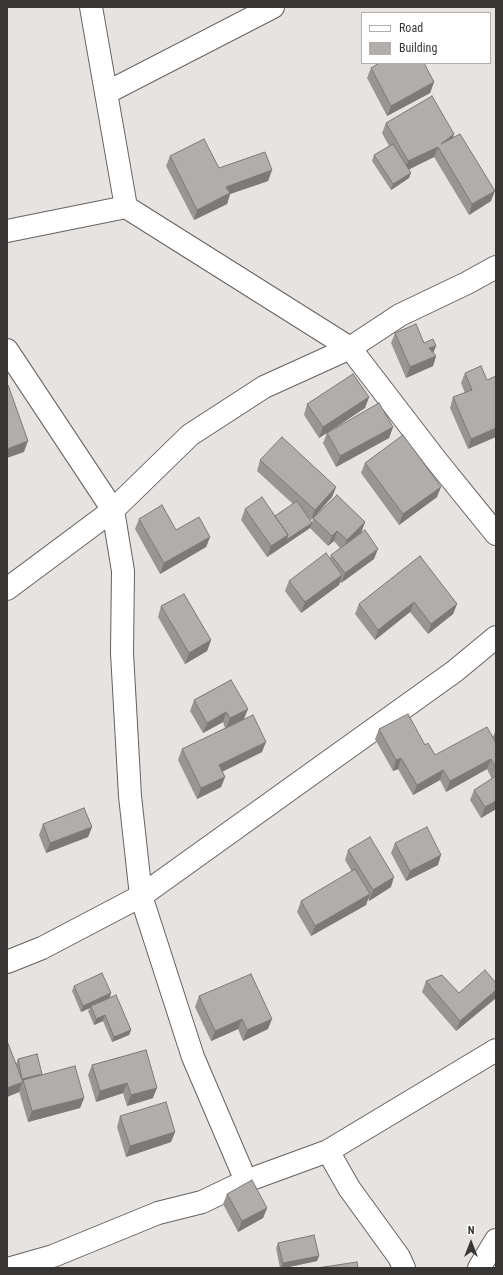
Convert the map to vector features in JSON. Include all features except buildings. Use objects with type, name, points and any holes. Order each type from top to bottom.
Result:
[{"type":"street","points":[[90,7],[126,207]]},
{"type":"street","points":[[106,93],[273,7]]},
{"type":"street","points":[[7,231],[126,207],[350,348],[496,534]]},
{"type":"street","points":[[7,589],[113,510],[190,435],[264,387],[350,348],[400,315],[467,283],[496,267]]},
{"type":"street","points":[[7,350],[113,510],[123,571],[122,653],[130,796],[142,896],[193,1057],[246,1181]]},
{"type":"street","points":[[7,962],[42,948],[142,896],[455,671],[496,637]]},
{"type":"street","points":[[11,1268],[52,1256],[158,1213],[202,1202],[246,1181],[328,1151],[496,1050]]},
{"type":"street","points":[[328,1151],[349,1188],[399,1257],[404,1268]]},
{"type":"street","points":[[478,1268],[496,1240]]}]
